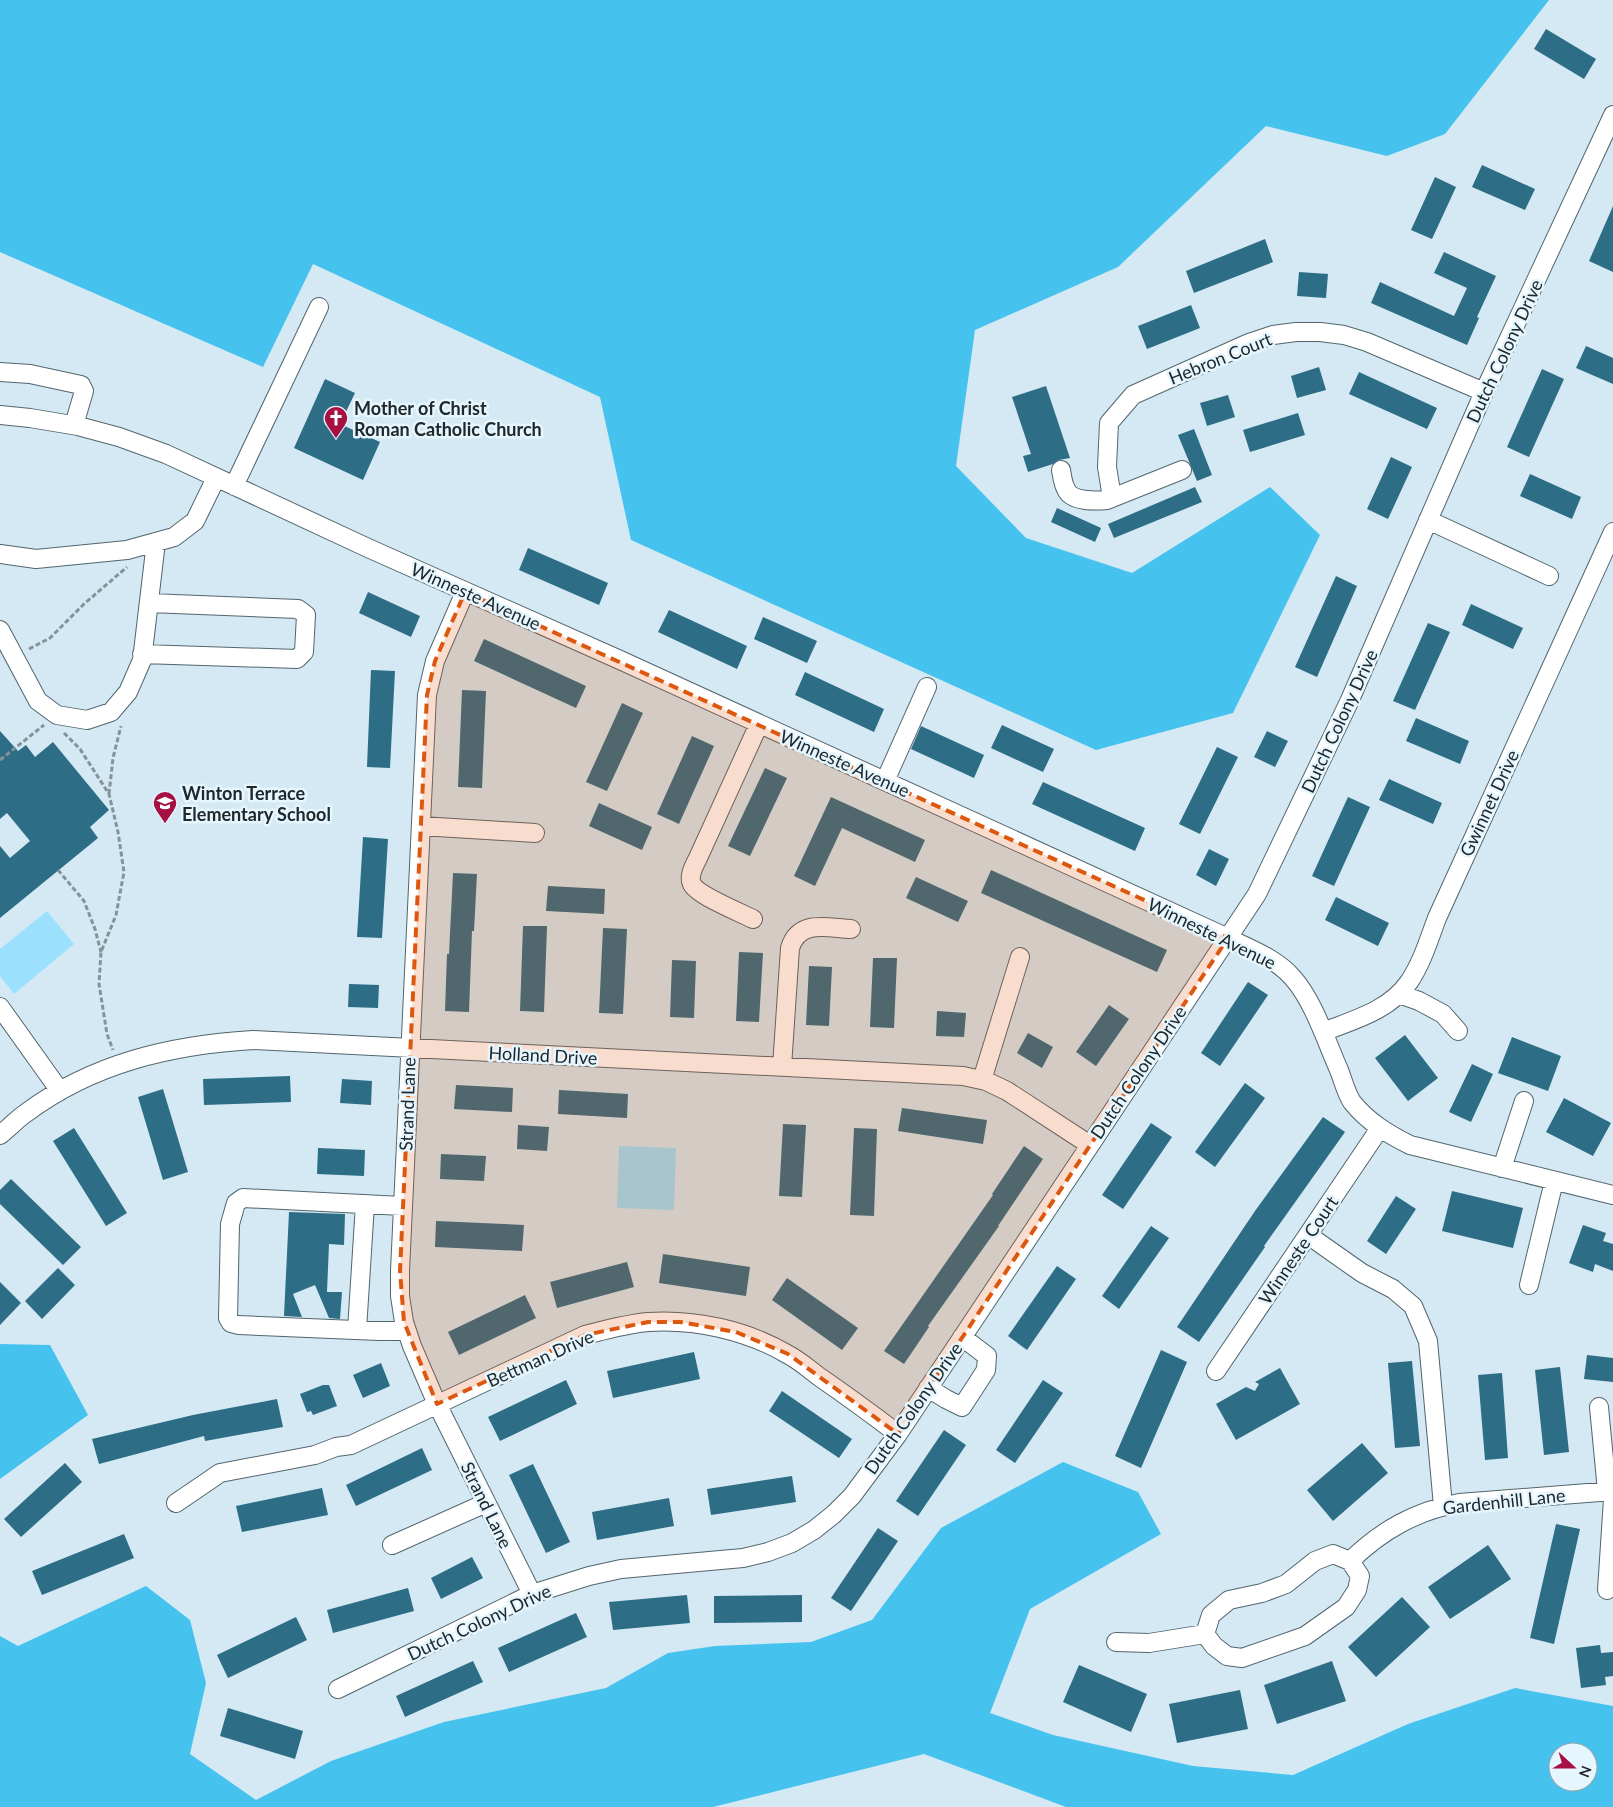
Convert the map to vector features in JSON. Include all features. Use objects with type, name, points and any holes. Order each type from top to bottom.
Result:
[{"type":"street","name":"Dutch Colony Drive","points":[[338,1689],[532,1594],[589,1576],[621,1569],[743,1558],[768,1552],[792,1543],[814,1530],[852,1496],[898,1434],[1257,894],[1348,702],[1484,392],[1613,115]]},
{"type":"street","points":[[234,486],[319,307]]},
{"type":"street","name":"Hebron Court","points":[[1112,498],[1106,467],[1109,423],[1133,395],[1250,342],[1272,335],[1320,332],[1344,335],[1367,342],[1484,392]]},
{"type":"street","points":[[0,372],[30,374],[80,385],[84,391],[74,425]]},
{"type":"street","name":"Winneste Avenue","points":[[0,415],[74,425],[119,437],[166,454],[1266,956],[1280,965],[1302,990],[1323,1032],[1351,1100],[1368,1119],[1380,1128],[1410,1145],[1613,1195]]},
{"type":"street","points":[[1061,470],[1066,490],[1074,497],[1092,501],[1107,500],[1182,470]]},
{"type":"street","points":[[0,554],[36,559],[127,550],[174,537],[195,521],[216,478]]},
{"type":"street","points":[[1428,520],[1549,576]]},
{"type":"street","name":"Gwinnet Drive","points":[[1323,1032],[1388,1004],[1400,994],[1417,969],[1437,918],[1613,532]]},
{"type":"street","points":[[0,630],[38,701],[57,715],[87,720],[111,712],[128,692],[142,660],[156,542]]},
{"type":"street","name":"Strand Lane","points":[[465,592],[435,661],[427,695],[409,1048],[400,1296],[412,1346],[437,1404],[532,1594]]},
{"type":"street","points":[[142,654],[297,659],[304,652],[306,615],[298,609],[149,603]]},
{"type":"street","points":[[885,781],[927,687]]},
{"type":"street","points":[[753,918],[695,889],[691,883],[691,873],[759,724]]},
{"type":"street","points":[[421,826],[535,833]]},
{"type":"street","points":[[782,1067],[790,948],[793,938],[808,928],[851,929]]},
{"type":"street","points":[[982,1080],[1020,958]]},
{"type":"street","points":[[1400,994],[1419,1001],[1443,1014],[1458,1030]]},
{"type":"street","points":[[0,1007],[60,1091]]},
{"type":"street","name":"Holland Drive","points":[[0,1135],[26,1113],[60,1091],[119,1065],[172,1049],[212,1042],[253,1040],[963,1076],[982,1080],[1007,1091],[1090,1145]]},
{"type":"street","points":[[1502,1168],[1524,1101]]},
{"type":"street","name":"Winneste Court","points":[[1216,1372],[1380,1128]]},
{"type":"street","points":[[1529,1285],[1554,1181]]},
{"type":"street","points":[[402,1206],[243,1198],[236,1203],[230,1224],[228,1318],[232,1323],[239,1325],[407,1331]]},
{"type":"street","points":[[357,1330],[365,1204]]},
{"type":"street","points":[[1308,1235],[1362,1273],[1392,1289],[1413,1306],[1428,1341],[1443,1506]]},
{"type":"street","name":"Bettman Drive","points":[[176,1503],[220,1474],[314,1455],[336,1447],[351,1445],[585,1335],[616,1327],[648,1322],[680,1322],[712,1326],[766,1343],[788,1354],[898,1434]]},
{"type":"street","points":[[928,1388],[962,1407],[986,1370],[987,1356],[962,1337]]},
{"type":"street","points":[[1599,1407],[1611,1494],[1607,1590]]},
{"type":"street","name":"Gardenhill Lane","points":[[1350,1561],[1367,1544],[1395,1525],[1418,1514],[1443,1506],[1459,1503],[1611,1494]]},
{"type":"street","points":[[392,1545],[486,1503]]},
{"type":"street","points":[[1333,1554],[1350,1561],[1360,1576],[1357,1590],[1346,1607],[1306,1636],[1242,1658],[1227,1656],[1214,1646],[1205,1634],[1211,1615],[1229,1600],[1262,1593],[1286,1584],[1315,1561],[1333,1554]]},
{"type":"street","points":[[1116,1642],[1149,1643],[1205,1634]]},
{"type":"path","points":[[14,656],[50,638],[84,604],[134,561]]},
{"type":"path","points":[[0,760],[57,715],[60,729],[80,750],[109,794]]},
{"type":"path","points":[[101,952],[116,915],[124,872],[118,832],[109,794],[113,758],[122,720]]},
{"type":"path","points":[[58,870],[84,901],[95,929],[101,952],[99,984],[107,1034],[119,1065]]},
{"type":"highlighted area","points":[[465,592],[1228,938],[898,1434],[788,1354],[736,1332],[680,1322],[648,1322],[585,1335],[437,1404],[404,1322],[400,1271],[427,695],[435,661]]},
{"type":"shaded area","points":[[0,0],[1549,0],[1445,134],[1387,156],[1266,126],[1118,267],[975,330],[956,466],[1026,538],[1132,573],[1270,487],[1320,535],[1233,713],[1096,750],[631,540],[600,397],[313,264],[263,367],[0,252]]},
{"type":"shaded area","points":[[47,911],[74,944],[14,994],[0,976],[0,949]]},
{"type":"shaded area","points":[[619,1146],[676,1148],[674,1210],[617,1208]]},
{"type":"shaded area","points":[[0,1344],[50,1345],[88,1415],[0,1479]]},
{"type":"shaded area","points":[[1063,1462],[1138,1492],[1161,1534],[1030,1609],[990,1713],[1053,1735],[1193,1766],[1293,1775],[1408,1724],[1515,1688],[1613,1706],[1613,1807],[1066,1807],[924,1754],[713,1807],[0,1807],[0,1636],[18,1646],[146,1586],[190,1620],[206,1683],[190,1754],[256,1800],[331,1761],[444,1722],[606,1688],[668,1653],[715,1646],[811,1642],[872,1620],[941,1528]]},
{"type":"building","points":[[1546,29],[1596,59],[1584,79],[1534,49]]},
{"type":"building","points":[[1482,165],[1535,189],[1525,210],[1472,187]]},
{"type":"building","points":[[1435,177],[1456,187],[1432,239],[1411,230]]},
{"type":"building","points":[[1613,206],[1613,272],[1589,261]]},
{"type":"building","points":[[1265,239],[1273,262],[1194,293],[1186,271]]},
{"type":"building","points":[[1444,252],[1496,276],[1477,317],[1479,318],[1467,345],[1371,303],[1380,282],[1454,316],[1467,288],[1434,273]]},
{"type":"building","points":[[1299,272],[1328,274],[1326,298],[1297,296]]},
{"type":"building","points":[[1191,305],[1200,328],[1147,349],[1138,326]]},
{"type":"building","points":[[1586,346],[1613,358],[1613,384],[1576,368]]},
{"type":"building","points":[[1319,367],[1326,390],[1297,398],[1291,376]]},
{"type":"building","points":[[1542,369],[1564,379],[1529,457],[1507,447]]},
{"type":"building","points":[[1359,372],[1437,408],[1427,429],[1349,394]]},
{"type":"building","points":[[325,379],[355,393],[340,424],[380,442],[363,480],[294,448]]},
{"type":"building","points":[[1046,386],[1070,458],[1059,460],[1053,464],[1028,472],[1023,456],[1031,454],[1012,397]]},
{"type":"building","points":[[1228,395],[1235,417],[1207,426],[1200,403]]},
{"type":"building","points":[[1298,413],[1305,435],[1250,452],[1243,430]]},
{"type":"building","points":[[1194,429],[1212,475],[1197,481],[1178,435]]},
{"type":"building","points":[[1391,457],[1412,467],[1388,519],[1367,509]]},
{"type":"building","points":[[1530,474],[1581,497],[1572,519],[1520,496]]},
{"type":"building","points":[[1195,487],[1202,502],[1114,538],[1108,524]]},
{"type":"building","points":[[1057,508],[1101,528],[1095,542],[1051,522]]},
{"type":"building","points":[[528,548],[608,583],[599,605],[519,570]]},
{"type":"building","points":[[1336,576],[1357,586],[1317,677],[1295,667]]},
{"type":"building","points":[[368,592],[420,616],[411,637],[359,613]]},
{"type":"building","points":[[1471,604],[1523,628],[1513,649],[1462,625]]},
{"type":"building","points":[[669,610],[747,646],[737,669],[658,632]]},
{"type":"building","points":[[763,617],[817,641],[807,663],[754,639]]},
{"type":"building","points":[[1428,623],[1450,632],[1415,710],[1393,701]]},
{"type":"building","points":[[484,639],[586,686],[576,708],[474,661]]},
{"type":"building","points":[[371,670],[395,671],[390,768],[367,767]]},
{"type":"building","points":[[805,672],[884,709],[874,732],[795,695]]},
{"type":"building","points":[[462,690],[486,691],[482,788],[458,787]]},
{"type":"building","points":[[622,703],[643,713],[607,791],[586,782]]},
{"type":"building","points":[[1416,718],[1469,741],[1460,764],[1406,741]]},
{"type":"building","points":[[1002,725],[1054,749],[1043,772],[991,748]]},
{"type":"building","points":[[921,726],[984,755],[974,778],[911,749]]},
{"type":"building","points":[[0,731],[18,751],[26,745],[35,757],[53,742],[109,810],[90,827],[98,838],[0,918],[0,846],[10,858],[30,841],[7,813],[0,819]]},
{"type":"building","points":[[1267,731],[1288,741],[1275,767],[1254,757]]},
{"type":"building","points":[[692,736],[714,746],[679,824],[657,814]]},
{"type":"building","points":[[1217,747],[1238,757],[1200,834],[1179,824]]},
{"type":"building","points":[[765,768],[787,778],[750,856],[728,846]]},
{"type":"building","points":[[1389,779],[1442,803],[1433,824],[1379,800]]},
{"type":"building","points":[[1043,782],[1145,828],[1135,851],[1032,804]]},
{"type":"building","points":[[831,797],[925,840],[915,862],[842,828],[815,886],[794,876]]},
{"type":"building","points":[[1348,797],[1370,807],[1334,886],[1312,876]]},
{"type":"building","points":[[599,803],[652,827],[642,850],[589,826]]},
{"type":"building","points":[[363,837],[388,839],[382,938],[357,937]]},
{"type":"building","points":[[1209,849],[1229,859],[1216,886],[1196,875]]},
{"type":"building","points":[[991,870],[1167,950],[1157,972],[981,893]]},
{"type":"building","points":[[453,873],[477,874],[474,931],[472,931],[469,1012],[445,1011]]},
{"type":"building","points":[[916,877],[968,901],[958,922],[906,898]]},
{"type":"building","points":[[548,886],[605,889],[604,914],[546,911]]},
{"type":"building","points":[[1336,897],[1389,923],[1378,946],[1325,920]]},
{"type":"building","points":[[523,926],[547,926],[544,1012],[520,1011]]},
{"type":"building","points":[[603,928],[627,929],[623,1014],[599,1013]]},
{"type":"building","points":[[739,952],[763,953],[759,1022],[736,1021]]},
{"type":"building","points":[[873,958],[897,958],[894,1028],[870,1027]]},
{"type":"building","points":[[672,960],[696,961],[694,1018],[670,1017]]},
{"type":"building","points":[[809,966],[832,967],[829,1026],[806,1025]]},
{"type":"building","points":[[1248,982],[1268,995],[1220,1066],[1201,1053]]},
{"type":"building","points":[[349,984],[379,985],[378,1008],[348,1007]]},
{"type":"building","points":[[1109,1005],[1129,1019],[1096,1066],[1076,1052]]},
{"type":"building","points":[[937,1011],[966,1013],[964,1037],[936,1036]]},
{"type":"building","points":[[1028,1033],[1053,1047],[1042,1068],[1017,1053]]},
{"type":"building","points":[[1405,1035],[1438,1078],[1408,1101],[1375,1058]]},
{"type":"building","points":[[1512,1037],[1561,1056],[1548,1091],[1498,1073]]},
{"type":"building","points":[[1472,1064],[1493,1074],[1471,1122],[1449,1112]]},
{"type":"building","points":[[290,1076],[291,1102],[204,1105],[203,1079]]},
{"type":"building","points":[[342,1079],[372,1081],[371,1105],[340,1103]]},
{"type":"building","points":[[1245,1083],[1265,1098],[1215,1167],[1195,1152]]},
{"type":"building","points":[[456,1085],[513,1088],[512,1112],[454,1109]]},
{"type":"building","points":[[163,1089],[188,1172],[163,1180],[138,1097]]},
{"type":"building","points":[[559,1090],[628,1094],[627,1118],[558,1114]]},
{"type":"building","points":[[1564,1098],[1611,1123],[1593,1156],[1546,1132]]},
{"type":"building","points":[[902,1108],[987,1120],[983,1144],[898,1131]]},
{"type":"building","points":[[1323,1117],[1345,1132],[1199,1342],[1177,1327],[1255,1211]]},
{"type":"building","points":[[1151,1123],[1172,1137],[1123,1209],[1102,1195]]},
{"type":"building","points":[[783,1124],[806,1125],[802,1197],[779,1196]]},
{"type":"building","points":[[518,1125],[549,1127],[547,1151],[517,1149]]},
{"type":"building","points":[[74,1128],[127,1213],[106,1226],[53,1141]]},
{"type":"building","points":[[854,1128],[877,1129],[874,1216],[850,1215]]},
{"type":"building","points":[[1024,1146],[1043,1159],[904,1364],[884,1351],[993,1195]]},
{"type":"building","points":[[318,1148],[365,1150],[364,1176],[317,1174]]},
{"type":"building","points":[[441,1154],[486,1156],[484,1181],[440,1179]]},
{"type":"building","points":[[11,1179],[81,1247],[63,1265],[0,1204],[0,1190]]},
{"type":"building","points":[[1452,1191],[1523,1208],[1513,1248],[1442,1231]]},
{"type":"building","points":[[1396,1196],[1416,1209],[1386,1254],[1367,1241]]},
{"type":"building","points":[[289,1212],[345,1214],[344,1245],[329,1244],[327,1292],[342,1292],[340,1319],[329,1318],[315,1285],[293,1294],[302,1317],[284,1316]]},
{"type":"building","points":[[436,1221],[524,1225],[522,1251],[435,1247]]},
{"type":"building","points":[[1583,1225],[1606,1233],[1603,1241],[1613,1244],[1613,1271],[1595,1264],[1593,1272],[1569,1263]]},
{"type":"building","points":[[1151,1226],[1169,1238],[1119,1309],[1102,1296]]},
{"type":"building","points":[[663,1254],[750,1267],[746,1296],[659,1283]]},
{"type":"building","points":[[627,1262],[634,1287],[557,1308],[550,1282]]},
{"type":"building","points":[[1057,1266],[1076,1279],[1027,1350],[1008,1336]]},
{"type":"building","points":[[58,1268],[75,1285],[42,1319],[25,1301]]},
{"type":"building","points":[[787,1278],[858,1328],[842,1350],[772,1300]]},
{"type":"building","points":[[0,1282],[21,1303],[0,1325]]},
{"type":"building","points":[[525,1295],[536,1318],[459,1355],[448,1332]]},
{"type":"building","points":[[1161,1350],[1187,1362],[1141,1468],[1115,1456]]},
{"type":"building","points":[[694,1352],[700,1379],[613,1398],[607,1371]]},
{"type":"building","points":[[1587,1355],[1613,1358],[1613,1382],[1584,1379]]},
{"type":"building","points":[[1412,1361],[1420,1446],[1395,1448],[1388,1363]]},
{"type":"building","points":[[381,1363],[390,1386],[363,1398],[353,1375]]},
{"type":"building","points":[[1560,1367],[1569,1452],[1544,1455],[1535,1370]]},
{"type":"building","points":[[1280,1368],[1300,1404],[1236,1440],[1216,1404],[1246,1387],[1255,1391],[1259,1384],[1255,1382]]},
{"type":"building","points":[[1502,1373],[1508,1458],[1485,1460],[1478,1375]]},
{"type":"building","points":[[566,1380],[577,1404],[500,1441],[488,1417]]},
{"type":"building","points":[[1043,1380],[1063,1393],[1015,1463],[996,1450]]},
{"type":"building","points":[[323,1385],[329,1385],[337,1406],[313,1415],[311,1411],[307,1412],[300,1394]]},
{"type":"building","points":[[782,1391],[852,1439],[839,1458],[769,1411]]},
{"type":"building","points":[[277,1399],[283,1427],[205,1441],[204,1436],[99,1464],[92,1439],[193,1415]]},
{"type":"building","points":[[944,1430],[966,1445],[918,1516],[896,1501]]},
{"type":"building","points":[[1362,1443],[1388,1473],[1333,1521],[1307,1490]]},
{"type":"building","points":[[422,1448],[432,1470],[356,1506],[346,1485]]},
{"type":"building","points":[[65,1463],[82,1482],[21,1537],[4,1519]]},
{"type":"building","points":[[533,1464],[570,1542],[546,1553],[509,1475]]},
{"type":"building","points":[[792,1476],[796,1502],[711,1515],[707,1489]]},
{"type":"building","points":[[322,1488],[328,1515],[242,1532],[236,1506]]},
{"type":"building","points":[[669,1498],[674,1526],[597,1540],[592,1512]]},
{"type":"building","points":[[1556,1524],[1580,1529],[1554,1644],[1530,1638]]},
{"type":"building","points":[[878,1528],[898,1541],[851,1611],[831,1598]]},
{"type":"building","points":[[124,1534],[134,1558],[42,1595],[32,1571]]},
{"type":"building","points":[[1488,1545],[1511,1579],[1450,1619],[1428,1587]]},
{"type":"building","points":[[472,1557],[483,1578],[441,1599],[431,1578]]},
{"type":"building","points":[[408,1588],[414,1611],[333,1633],[327,1610]]},
{"type":"building","points":[[687,1595],[690,1623],[613,1630],[609,1602]]},
{"type":"building","points":[[802,1595],[802,1622],[714,1623],[714,1596]]},
{"type":"building","points":[[1402,1597],[1430,1627],[1376,1677],[1348,1647]]},
{"type":"building","points":[[576,1613],[587,1637],[509,1672],[498,1648]]},
{"type":"building","points":[[296,1617],[307,1640],[228,1678],[217,1655]]},
{"type":"building","points":[[1600,1645],[1601,1653],[1613,1652],[1613,1676],[1605,1677],[1606,1685],[1581,1688],[1576,1648]]},
{"type":"building","points":[[473,1661],[483,1682],[405,1717],[396,1696]]},
{"type":"building","points":[[1332,1661],[1346,1701],[1277,1724],[1264,1685]]},
{"type":"building","points":[[1079,1665],[1147,1694],[1131,1732],[1063,1702]]},
{"type":"building","points":[[1240,1690],[1248,1729],[1177,1743],[1169,1704]]},
{"type":"building","points":[[228,1708],[303,1731],[295,1759],[220,1736]]},
{"type":"place","name":"Mother of Christ Roman Catholic Church","points":[[336,439]]},
{"type":"place","name":"Winton Terrace Elementary School","points":[[165,824]]}]
